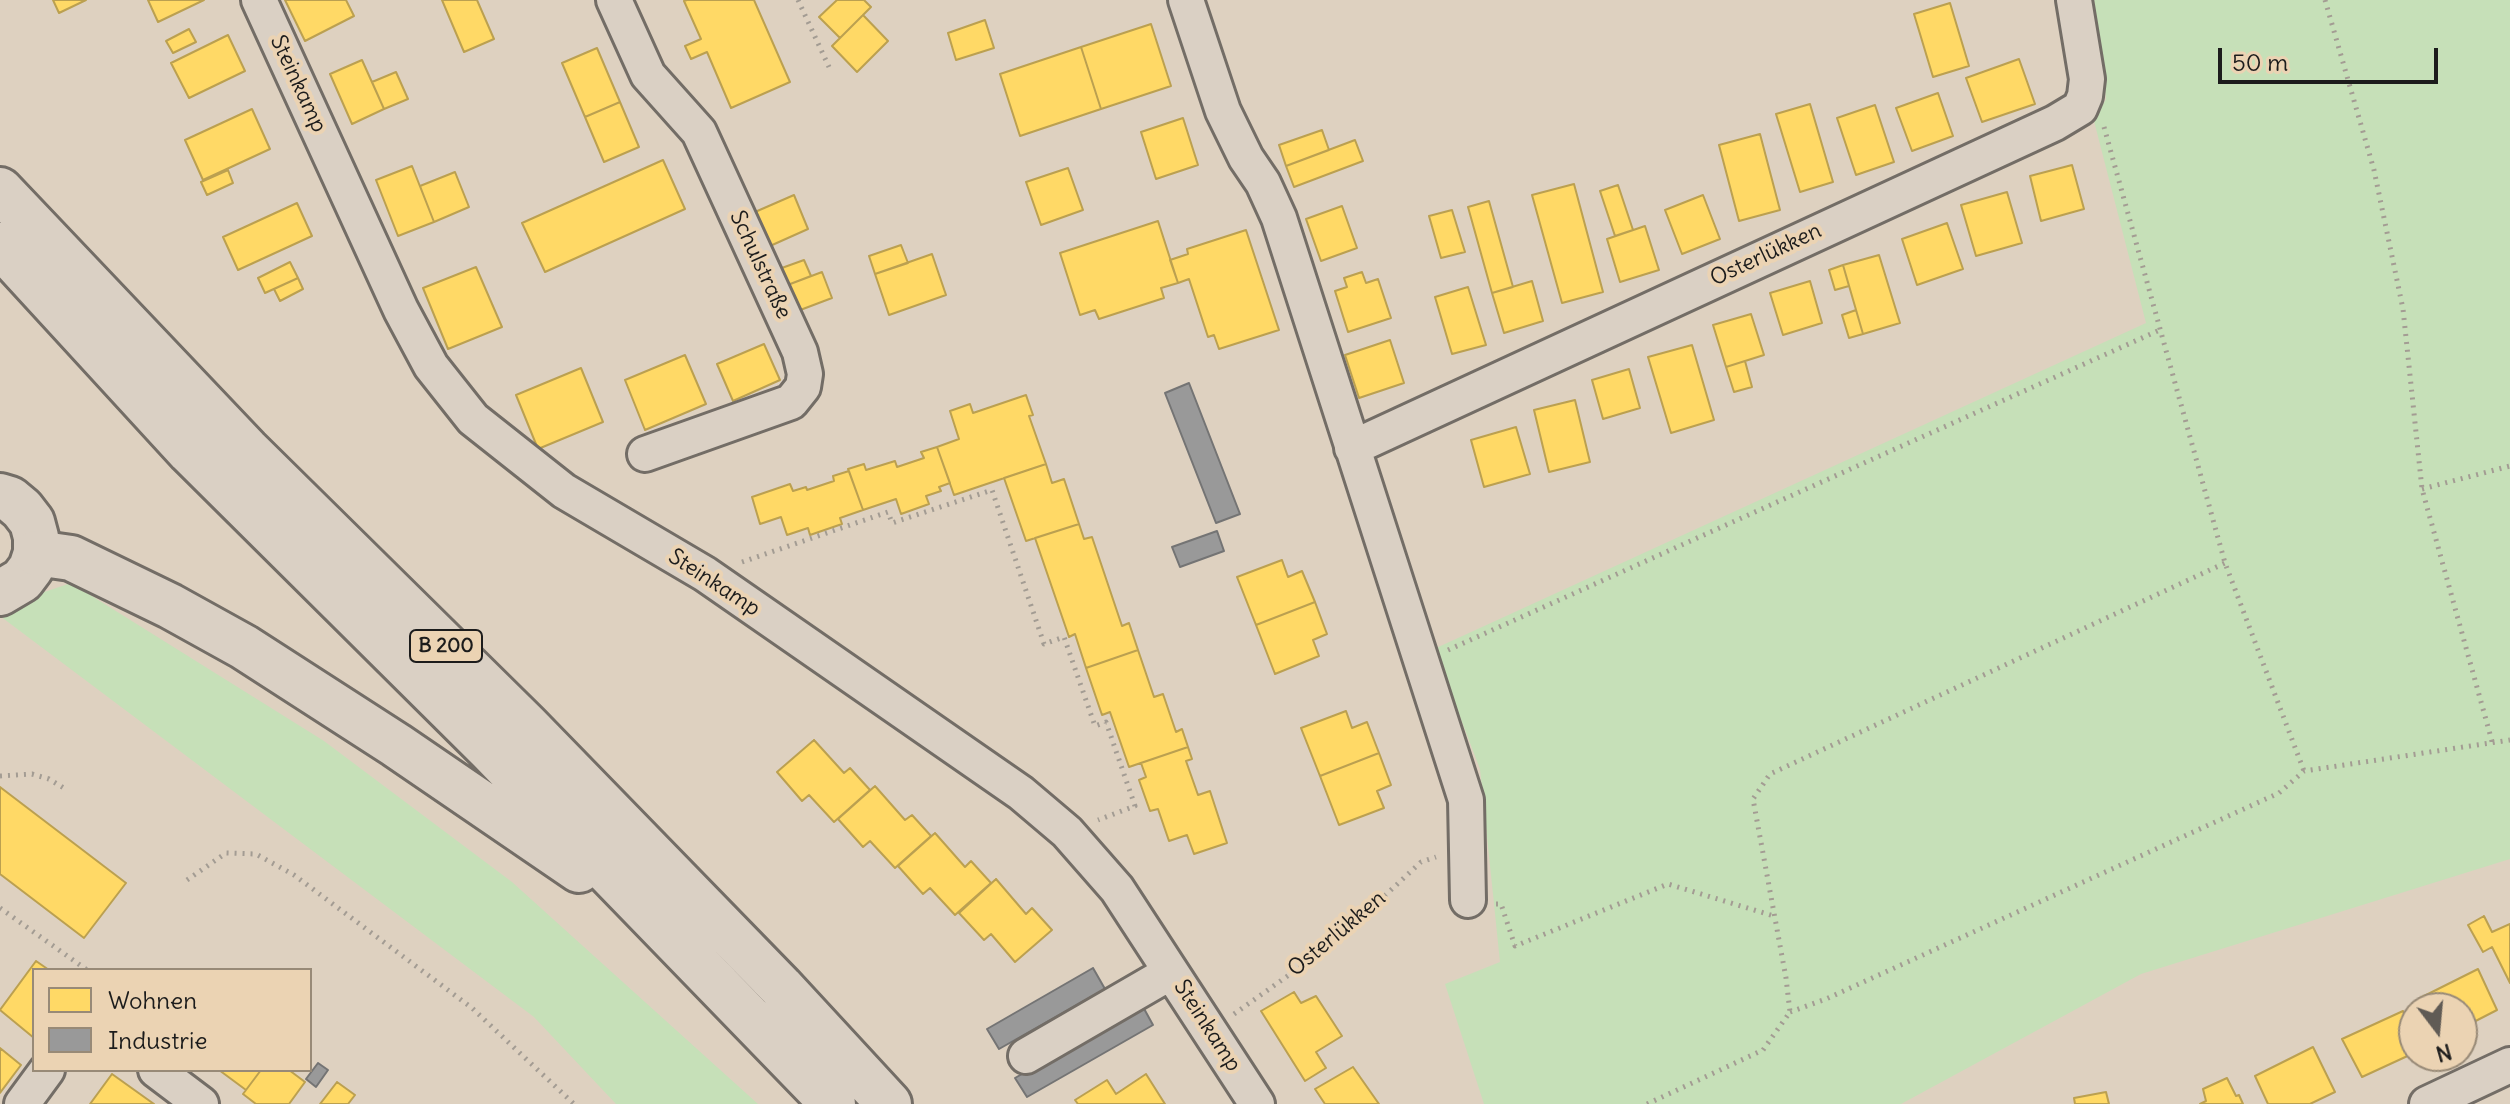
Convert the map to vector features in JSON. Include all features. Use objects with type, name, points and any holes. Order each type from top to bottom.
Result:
[{"type":"main road","name":"B 200","points":[[0,190],[247,450],[527,726],[781,987],[889,1104]]},
{"type":"main road","name":"B 200","points":[[0,245],[190,452],[489,749],[833,1104]]},
{"type":"main road","points":[[0,496],[10,499],[22,509],[32,522],[36,537],[36,553],[31,568],[22,580],[0,593]]},
{"type":"main road","points":[[36,553],[71,558],[170,606],[244,647],[409,754],[657,923]]},
{"type":"street","name":"Steinkamp","points":[[259,0],[394,296],[431,366],[473,419],[564,491],[705,574],[1021,793],[1067,832],[1117,889],[1257,1104]]},
{"type":"street","name":"Schulstraße","points":[[614,0],[648,75],[699,132],[800,352],[805,374],[803,387],[791,402],[645,454]]},
{"type":"street","points":[[1186,0],[1223,111],[1279,218],[1466,800],[1468,900]]},
{"type":"street","points":[[2074,0],[2087,79],[2085,96]]},
{"type":"street","name":"Osterlükken","points":[[1352,448],[2055,123],[2080,108],[2085,96]]},
{"type":"street","points":[[1026,1056],[1171,972]]},
{"type":"street","points":[[2427,1104],[2510,1065]]},
{"type":"street","points":[[22,1104],[46,1072]]},
{"type":"street","points":[[159,1072],[201,1104]]},
{"type":"path","points":[[798,0],[829,67]]},
{"type":"path","points":[[2325,0],[2374,170],[2403,309],[2422,489],[2493,745]]},
{"type":"path","points":[[2085,96],[2098,107],[2225,563],[2304,771]]},
{"type":"path","points":[[1422,661],[2162,329]]},
{"type":"path","points":[[2422,489],[2510,466]]},
{"type":"path","points":[[705,574],[888,512],[892,523],[992,490],[1044,644],[1064,637],[1095,726],[1106,722],[1135,806],[1067,832]]},
{"type":"path","points":[[1790,1012],[1753,799],[1770,774],[2225,563]]},
{"type":"path","points":[[1647,1104],[1763,1050],[1790,1012],[1826,999],[2279,793],[2304,771],[2493,745],[2510,740]]},
{"type":"path","points":[[0,776],[32,774],[49,779],[67,790]]},
{"type":"path","name":"Osterlükken","points":[[1210,1031],[1334,943],[1421,862],[1468,848]]},
{"type":"path","points":[[187,880],[226,853],[256,854],[294,875],[472,1008],[574,1104]]},
{"type":"path","points":[[1468,900],[1501,904],[1515,946],[1668,884],[1774,916]]},
{"type":"path","points":[[0,908],[84,968]]},
{"type":"green space","points":[[2094,0],[2510,0],[2510,859],[2141,974],[1901,1104],[1484,1104],[1445,984],[1500,962],[1480,769],[1434,649],[2146,323],[2094,121],[2106,99]]},
{"type":"green space","points":[[71,583],[324,741],[512,882],[758,1104],[616,1104],[534,1017],[0,616],[0,607]]},
{"type":"building: Wohnen","points":[[53,0],[86,0],[59,13]]},
{"type":"building: Wohnen","points":[[148,0],[204,0],[158,22]]},
{"type":"building: Wohnen","points":[[285,0],[346,0],[354,16],[305,41]]},
{"type":"building: Wohnen","points":[[442,0],[477,0],[494,39],[464,52]]},
{"type":"building: Wohnen","points":[[754,0],[790,82],[731,108],[707,52],[691,59],[685,46],[701,39],[684,1]]},
{"type":"building: Wohnen","points":[[837,0],[864,0],[871,7],[840,38],[819,17]]},
{"type":"building: Wohnen","points":[[1950,3],[1969,66],[1933,77],[1914,14]]},
{"type":"building: Wohnen","points":[[863,15],[888,41],[857,72],[832,46]]},
{"type":"building: Wohnen","points":[[985,20],[994,48],[956,60],[948,33]]},
{"type":"building: Wohnen","points":[[1151,24],[1171,86],[1101,109],[1081,47]]},
{"type":"building: Wohnen","points":[[189,29],[196,42],[173,53],[166,41]]},
{"type":"building: Wohnen","points":[[228,35],[245,71],[189,98],[171,63]]},
{"type":"building: Wohnen","points":[[1081,47],[1101,109],[1020,136],[1000,74]]},
{"type":"building: Wohnen","points":[[597,48],[620,102],[585,117],[562,63]]},
{"type":"building: Wohnen","points":[[2019,59],[2035,104],[1982,122],[1966,78]]},
{"type":"building: Wohnen","points":[[362,60],[384,109],[352,124],[330,74]]},
{"type":"building: Wohnen","points":[[396,72],[408,99],[384,109],[372,82]]},
{"type":"building: Wohnen","points":[[1938,93],[1953,136],[1912,151],[1896,108]]},
{"type":"building: Wohnen","points":[[620,102],[639,147],[604,162],[585,117]]},
{"type":"building: Wohnen","points":[[1810,104],[1833,182],[1800,192],[1776,114]]},
{"type":"building: Wohnen","points":[[1875,105],[1894,162],[1856,175],[1837,118]]},
{"type":"building: Wohnen","points":[[252,109],[270,149],[203,180],[185,140]]},
{"type":"building: Wohnen","points":[[1183,118],[1198,165],[1156,179],[1141,132]]},
{"type":"building: Wohnen","points":[[1322,130],[1329,150],[1286,166],[1279,145]]},
{"type":"building: Wohnen","points":[[1760,134],[1780,210],[1739,221],[1719,145]]},
{"type":"building: Wohnen","points":[[1355,140],[1363,161],[1294,187],[1286,166]]},
{"type":"building: Wohnen","points":[[663,160],[685,209],[545,272],[522,223]]},
{"type":"building: Wohnen","points":[[2072,165],[2084,209],[2041,221],[2030,176]]},
{"type":"building: Wohnen","points":[[412,166],[434,222],[398,236],[376,180]]},
{"type":"building: Wohnen","points":[[1068,168],[1083,210],[1041,225],[1026,182]]},
{"type":"building: Wohnen","points":[[228,170],[233,183],[207,195],[201,182]]},
{"type":"building: Wohnen","points":[[455,172],[469,207],[434,222],[420,186]]},
{"type":"building: Wohnen","points":[[1574,184],[1603,292],[1562,303],[1532,195]]},
{"type":"building: Wohnen","points":[[1618,185],[1633,230],[1615,236],[1600,191]]},
{"type":"building: Wohnen","points":[[2007,192],[2022,243],[1976,256],[1961,205]]},
{"type":"building: Wohnen","points":[[794,195],[808,229],[770,246],[755,212]]},
{"type":"building: Wohnen","points":[[1703,195],[1720,239],[1682,254],[1665,210]]},
{"type":"building: Wohnen","points":[[1489,201],[1513,287],[1492,293],[1468,207]]},
{"type":"building: Wohnen","points":[[297,203],[312,236],[238,270],[223,237]]},
{"type":"building: Wohnen","points":[[1342,206],[1357,248],[1321,261],[1306,219]]},
{"type":"building: Wohnen","points":[[1452,210],[1465,252],[1441,258],[1429,216]]},
{"type":"building: Wohnen","points":[[1158,221],[1178,283],[1161,288],[1164,298],[1099,319],[1095,310],[1080,315],[1060,253]]},
{"type":"building: Wohnen","points":[[1947,223],[1963,269],[1917,285],[1902,239]]},
{"type":"building: Wohnen","points":[[1645,226],[1659,270],[1620,282],[1607,239]]},
{"type":"building: Wohnen","points":[[1246,230],[1279,330],[1219,349],[1214,335],[1208,337],[1189,279],[1178,283],[1170,260],[1188,254],[1187,249]]},
{"type":"building: Wohnen","points":[[901,245],[908,263],[875,274],[869,256]]},
{"type":"building: Wohnen","points":[[932,254],[946,295],[889,315],[875,274]]},
{"type":"building: Wohnen","points":[[1879,255],[1900,323],[1863,334],[1843,265]]},
{"type":"building: Wohnen","points":[[804,260],[811,276],[785,286],[779,269]]},
{"type":"building: Wohnen","points":[[290,262],[298,278],[265,293],[258,278]]},
{"type":"building: Wohnen","points":[[1843,265],[1849,286],[1835,290],[1829,270]]},
{"type":"building: Wohnen","points":[[476,267],[502,327],[448,349],[423,288]]},
{"type":"building: Wohnen","points":[[822,272],[832,298],[795,312],[785,286]]},
{"type":"building: Wohnen","points":[[1362,272],[1366,283],[1378,279],[1391,318],[1348,332],[1335,291],[1347,287],[1344,278]]},
{"type":"building: Wohnen","points":[[298,278],[303,289],[280,301],[274,289]]},
{"type":"building: Wohnen","points":[[1532,281],[1543,321],[1504,333],[1492,293]]},
{"type":"building: Wohnen","points":[[1810,281],[1822,323],[1783,335],[1770,293]]},
{"type":"building: Wohnen","points":[[1468,287],[1486,345],[1452,354],[1435,297]]},
{"type":"building: Wohnen","points":[[1856,310],[1863,334],[1849,338],[1842,315]]},
{"type":"building: Wohnen","points":[[1751,314],[1764,355],[1726,367],[1713,325]]},
{"type":"building: Wohnen","points":[[1390,340],[1404,383],[1359,398],[1345,355]]},
{"type":"building: Wohnen","points":[[764,344],[780,380],[733,401],[717,364]]},
{"type":"building: Wohnen","points":[[1692,345],[1714,420],[1671,433],[1648,357]]},
{"type":"building: Wohnen","points":[[685,355],[706,404],[645,430],[625,380]]},
{"type":"building: Wohnen","points":[[1745,361],[1752,387],[1734,392],[1726,367]]},
{"type":"building: Wohnen","points":[[581,368],[603,422],[538,449],[516,395]]},
{"type":"building: Wohnen","points":[[1629,369],[1640,408],[1603,419],[1592,380]]},
{"type":"building: Wohnen","points":[[1026,395],[1033,415],[1029,416],[1046,464],[954,495],[937,447],[959,439],[950,411],[970,404],[973,413]]},
{"type":"building: Wohnen","points":[[1575,400],[1590,462],[1549,472],[1534,410]]},
{"type":"building: Wohnen","points":[[1516,427],[1530,474],[1484,487],[1471,440]]},
{"type":"building: Wohnen","points":[[937,447],[950,483],[939,487],[941,491],[926,496],[929,504],[901,514],[896,499],[863,510],[848,469],[864,464],[866,470],[895,461],[897,467],[924,458],[921,452]]},
{"type":"building: Wohnen","points":[[1046,464],[1052,483],[1064,479],[1079,524],[1026,541],[1004,478]]},
{"type":"building: Wohnen","points":[[849,471],[863,510],[840,518],[842,524],[810,535],[808,528],[787,535],[781,517],[760,524],[752,497],[790,484],[793,491],[806,487],[807,490],[834,481],[833,476]]},
{"type":"building: Wohnen","points":[[1079,524],[1084,539],[1092,537],[1122,626],[1129,623],[1138,650],[1086,668],[1075,634],[1069,637],[1035,538]]},
{"type":"building: Wohnen","points":[[1282,560],[1288,577],[1302,571],[1315,602],[1256,625],[1237,577]]},
{"type":"building: Wohnen","points":[[1315,602],[1327,634],[1313,640],[1319,656],[1275,674],[1256,625]]},
{"type":"building: Wohnen","points":[[1138,650],[1154,697],[1163,694],[1176,732],[1182,729],[1188,747],[1129,767],[1110,712],[1102,715],[1086,668]]},
{"type":"building: Wohnen","points":[[1346,711],[1352,728],[1367,722],[1379,753],[1320,776],[1301,728]]},
{"type":"building: Wohnen","points":[[814,740],[844,773],[850,768],[870,790],[834,822],[809,795],[802,801],[777,772]]},
{"type":"building: Wohnen","points":[[1188,747],[1192,759],[1186,761],[1198,795],[1210,791],[1227,843],[1194,854],[1187,835],[1169,841],[1158,809],[1150,811],[1139,780],[1146,777],[1141,763]]},
{"type":"building: Wohnen","points":[[1379,753],[1391,785],[1377,791],[1384,808],[1339,825],[1320,776]]},
{"type":"building: Wohnen","points":[[875,786],[905,820],[912,815],[931,836],[895,868],[870,841],[863,847],[838,819]]},
{"type":"building: Wohnen","points":[[0,787],[126,883],[84,938],[0,874]]},
{"type":"building: Wohnen","points":[[935,833],[965,867],[971,861],[991,883],[955,915],[930,888],[923,894],[898,866]]},
{"type":"building: Wohnen","points":[[996,879],[1026,914],[1032,908],[1052,930],[1015,962],[991,934],[984,940],[959,913]]},
{"type":"building: Wohnen","points":[[2484,916],[2492,932],[2510,924],[2510,983],[2492,947],[2483,952],[2468,925]]},
{"type":"building: Wohnen","points":[[36,961],[46,968],[32,968],[32,1036],[0,1010]]},
{"type":"building: Wohnen","points":[[2478,969],[2497,1010],[2478,1020],[2478,992],[2432,992]]},
{"type":"building: Wohnen","points":[[1294,992],[1301,1003],[1316,996],[1342,1036],[1316,1052],[1326,1068],[1305,1081],[1261,1011]]},
{"type":"building: Wohnen","points":[[2398,1013],[2398,1060],[2362,1077],[2342,1039]]},
{"type":"building: Wohnen","points":[[2313,1047],[2335,1092],[2310,1104],[2268,1104],[2255,1076]]},
{"type":"building: Wohnen","points":[[0,1048],[21,1065],[0,1093]]},
{"type":"building: Wohnen","points":[[1353,1067],[1379,1104],[1325,1104],[1315,1089]]},
{"type":"building: Wohnen","points":[[222,1072],[260,1072],[246,1090]]},
{"type":"building: Wohnen","points":[[260,1072],[292,1072],[305,1082],[289,1104],[256,1104],[243,1094]]},
{"type":"building: Wohnen","points":[[112,1074],[154,1104],[90,1104]]},
{"type":"building: Wohnen","points":[[1146,1074],[1165,1104],[1078,1104],[1075,1100],[1107,1080],[1116,1094]]},
{"type":"building: Wohnen","points":[[2227,1078],[2243,1104],[2200,1104],[2206,1101],[2203,1089]]},
{"type":"building: Wohnen","points":[[337,1082],[355,1095],[348,1104],[320,1104]]},
{"type":"building: Wohnen","points":[[2106,1092],[2109,1104],[2075,1104],[2074,1098]]},
{"type":"building: Industrie","points":[[1189,383],[1240,514],[1216,523],[1165,393]]},
{"type":"building: Industrie","points":[[1217,531],[1224,551],[1180,567],[1172,547]]},
{"type":"building: Industrie","points":[[1093,968],[1105,989],[999,1049],[987,1029]]},
{"type":"building: Industrie","points":[[1142,1005],[1153,1025],[1027,1097],[1015,1078]]},
{"type":"building: Industrie","points":[[318,1063],[328,1070],[316,1087],[306,1079]]}]
